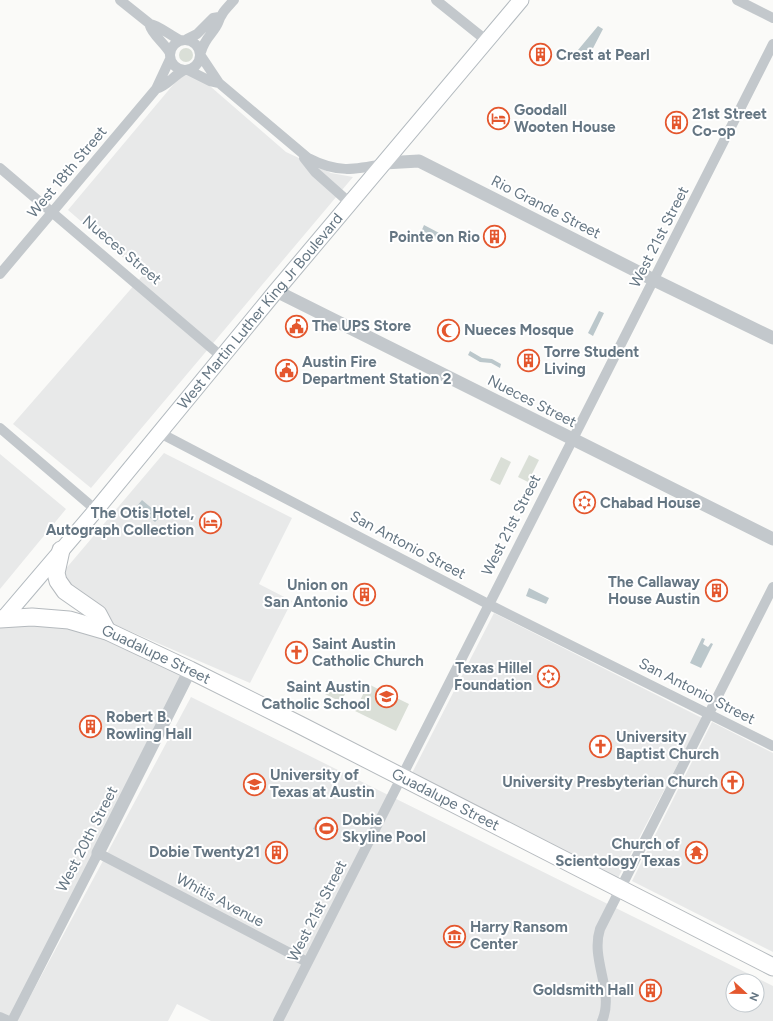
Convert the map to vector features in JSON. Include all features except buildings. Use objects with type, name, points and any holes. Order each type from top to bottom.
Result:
[{"type":"main road","name":"West Martin Luther King Jr Boulevard","points":[[1,620],[96,510],[276,291],[521,0]]},
{"type":"main road","points":[[61,550],[56,573],[58,581],[65,591],[98,614],[107,631]]},
{"type":"main road","name":"Guadalupe Street","points":[[1,620],[32,617],[69,620],[107,631],[190,670],[401,776],[773,967]]},
{"type":"street","points":[[120,0],[150,24],[155,25],[171,37],[194,42],[201,54]]},
{"type":"street","points":[[150,24],[151,30],[162,40],[176,67],[186,70],[198,63],[204,41],[218,23],[219,17],[234,0]]},
{"type":"street","points":[[436,0],[487,41]]},
{"type":"street","points":[[737,0],[773,18]]},
{"type":"street","points":[[170,56],[173,45],[197,34],[213,18],[219,17]]},
{"type":"street","name":"West 21st Street","points":[[278,1021],[773,44]]},
{"type":"street","name":"Rio Grande Street","points":[[201,54],[219,83],[297,151],[315,172],[350,204]]},
{"type":"street","name":"West 18th Street","points":[[0,274],[156,89],[170,56]]},
{"type":"street","name":"Rio Grande Street","points":[[186,70],[210,81],[219,83]]},
{"type":"street","name":"West 18th Street","points":[[156,89],[163,87],[175,75],[186,70]]},
{"type":"street","name":"Rio Grande Street","points":[[297,151],[319,164],[337,169],[352,170],[384,164],[419,161],[654,280],[773,338]]},
{"type":"street","name":"Nueces Street","points":[[0,168],[222,357]]},
{"type":"street","name":"Nueces Street","points":[[276,291],[773,539]]},
{"type":"street","points":[[0,428],[96,510]]},
{"type":"street","name":"San Antonio Street","points":[[160,433],[488,604],[773,746]]},
{"type":"street","points":[[602,1021],[606,1006],[597,941],[600,929],[773,587]]},
{"type":"street","name":"West 20th Street","points":[[10,1021],[98,853],[190,670]]},
{"type":"street","name":"Whitis Avenue","points":[[98,853],[307,962]]},
{"type":"street","points":[[0,1016],[10,1021]]},
{"type":"shaded area","points":[[598,26],[603,29],[590,54],[578,50]]},
{"type":"shaded area","points":[[183,48],[189,48],[193,52],[193,58],[189,62],[183,62],[179,58],[179,52]]},
{"type":"shaded area","points":[[188,67],[286,152],[331,173],[353,177],[91,488],[13,424],[143,275],[68,210]]},
{"type":"shaded area","points":[[424,225],[443,235],[440,241],[421,232]]},
{"type":"shaded area","points":[[599,311],[604,313],[593,336],[588,333]]},
{"type":"shaded area","points":[[470,351],[482,358],[492,359],[501,364],[500,368],[491,363],[480,362],[468,355]]},
{"type":"shaded area","points":[[164,453],[292,518],[259,584],[292,601],[250,683],[111,623],[69,589],[63,572]]},
{"type":"shaded area","points":[[0,454],[66,509],[0,589]]},
{"type":"shaded area","points":[[529,455],[539,460],[528,482],[518,477]]},
{"type":"shaded area","points":[[501,457],[511,462],[500,485],[490,480]]},
{"type":"shaded area","points":[[142,500],[161,516],[155,522],[137,506]]},
{"type":"shaded area","points":[[529,588],[549,598],[546,604],[526,596]]},
{"type":"shaded area","points":[[494,613],[702,718],[618,878],[412,773]]},
{"type":"shaded area","points":[[69,620],[190,670],[12,1021],[0,1017],[0,622]]},
{"type":"shaded area","points":[[702,638],[705,639],[703,644],[708,647],[711,643],[713,644],[701,668],[690,663]]},
{"type":"shaded area","points":[[330,684],[346,692],[341,702],[325,694]]},
{"type":"shaded area","points":[[368,684],[409,704],[396,731],[355,711]]},
{"type":"shaded area","name":"University of Texas at Austin","points":[[191,697],[747,973],[725,973],[725,1013],[765,1013],[765,982],[773,986],[773,1021],[211,1021],[177,1004],[168,1021],[17,1021]]},
{"type":"shaded area","points":[[712,722],[773,753],[773,952],[632,881]]},
{"type":"shaded area","name":"Dobie Skyline Pool","points":[[318,819],[339,829],[333,839],[313,829]]},
{"type":"place","name":"Crest at Pearl","points":[[541,55]]},
{"type":"place","name":"Goodall Wooten House","points":[[499,119]]},
{"type":"place","name":"21st Street Co-op","points":[[676,123]]},
{"type":"place","name":"Pointe on Rio","points":[[495,237]]},
{"type":"place","name":"The UPS Store","points":[[296,326]]},
{"type":"place","name":"Nueces Mosque","points":[[448,330]]},
{"type":"place","name":"Torre Student Living","points":[[529,361]]},
{"type":"place","name":"Austin Fire Department Station 2","points":[[286,371]]},
{"type":"place","name":"Chabad House","points":[[585,503]]},
{"type":"place","name":"The Otis Hotel, Autograph Collection","points":[[210,522]]},
{"type":"place","name":"The Callaway House Austin","points":[[716,591]]},
{"type":"place","name":"Union on San Antonio","points":[[364,594]]},
{"type":"place","name":"Saint Austin Catholic Church","points":[[297,653]]},
{"type":"place","name":"Texas Hillel Foundation","points":[[548,677]]},
{"type":"place","name":"Saint Austin Catholic School","points":[[386,696]]},
{"type":"place","name":"Robert B. Rowling Hall","points":[[90,726]]},
{"type":"place","name":"University Baptist Church","points":[[600,746]]},
{"type":"place","name":"University Presbyterian Church","points":[[733,782]]},
{"type":"place","name":"University of Texas at Austin","points":[[255,784]]},
{"type":"place","name":"Dobie Skyline Pool","points":[[326,829]]},
{"type":"place","name":"Dobie Twenty21","points":[[276,852]]},
{"type":"place","name":"Church of Scientology Texas","points":[[696,853]]},
{"type":"place","name":"Harry Ransom Center","points":[[455,936]]},
{"type":"place","name":"Goldsmith Hall","points":[[650,990]]}]
